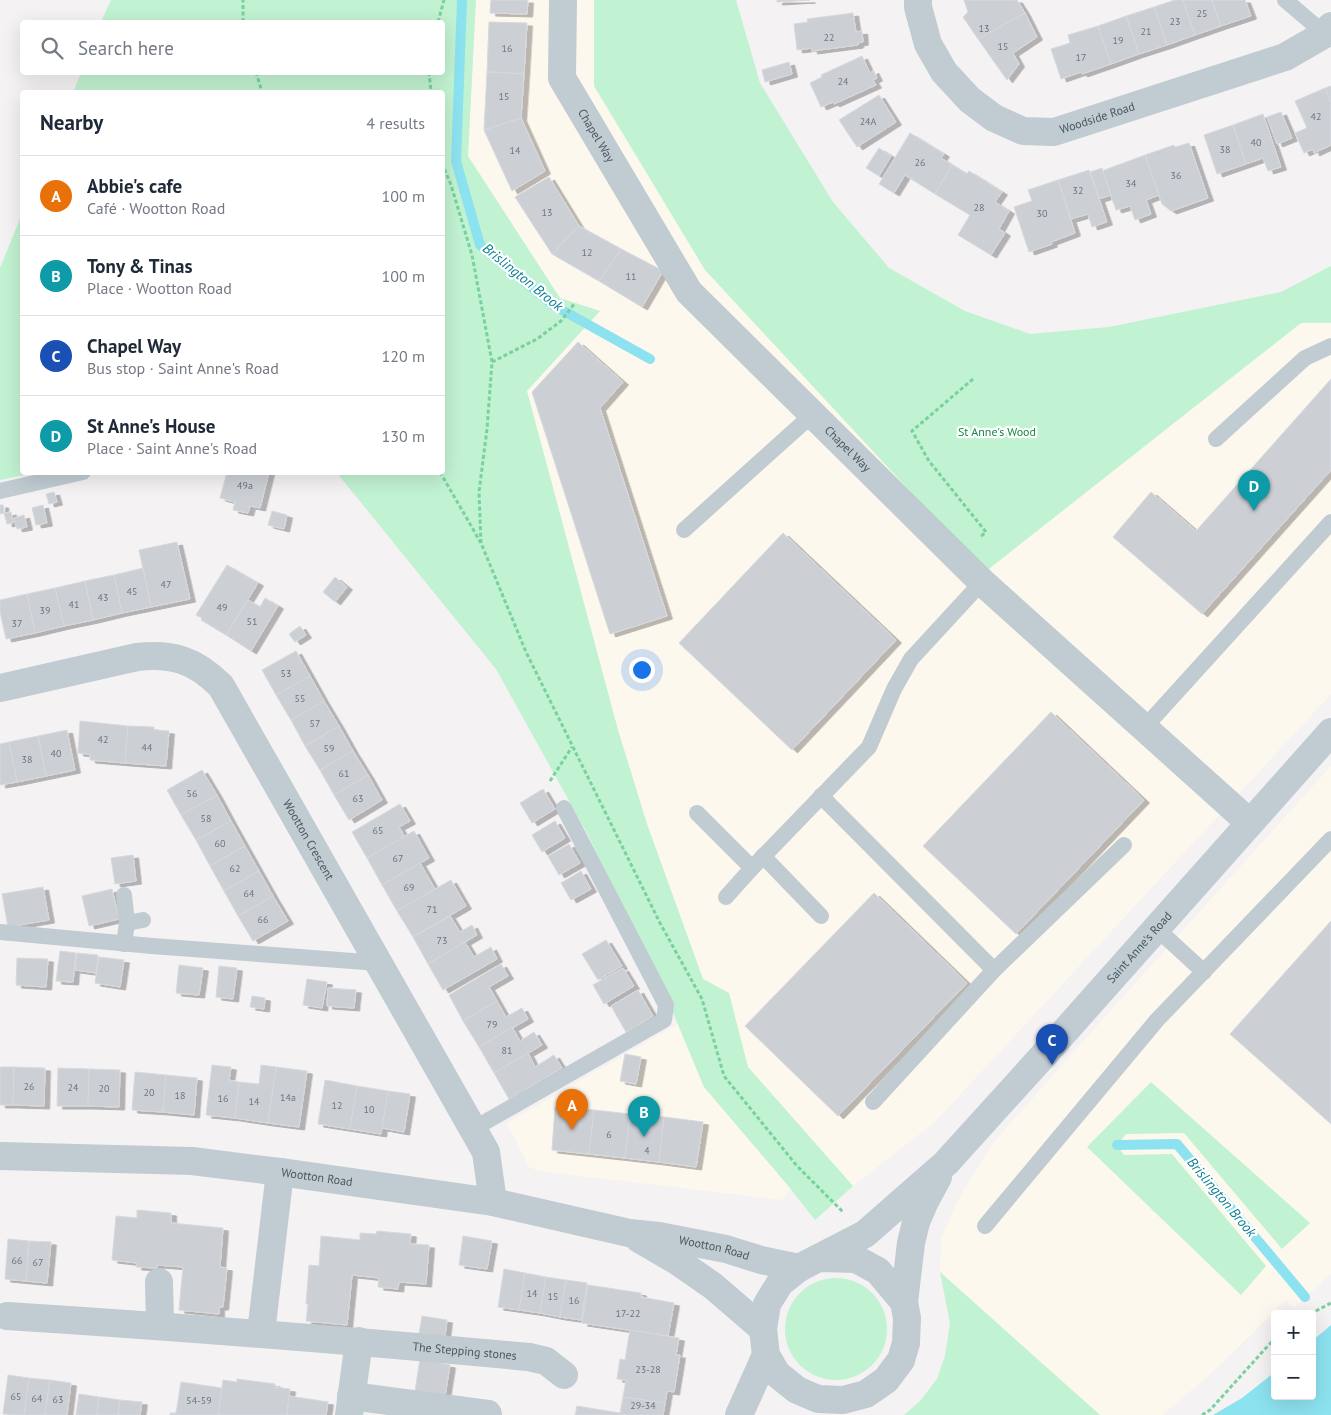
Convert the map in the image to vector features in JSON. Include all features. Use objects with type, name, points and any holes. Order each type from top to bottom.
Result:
[{"type":"street","name":"Chapel Way","points":[[563,0],[562,78],[689,292],[982,582],[1250,823]]},
{"type":"street","name":"Woodside Road","points":[[918,0],[918,7],[928,44],[944,72],[970,100],[994,118],[1023,131],[1054,132],[1286,57],[1328,30]]},
{"type":"street","name":"Wootton Crescent","points":[[0,688],[153,655],[168,656],[198,667],[221,686],[486,1152],[493,1202]]},
{"type":"street","name":"Saint Anne's Road","points":[[810,1263],[865,1234],[946,1163],[1331,732]]},
{"type":"street","name":"Wootton Road","points":[[0,1156],[192,1161],[280,1172],[493,1202],[630,1232],[726,1249],[761,1260],[810,1263]]},
{"type":"street","name":"Saint Anne's Road","points":[[904,1302],[911,1243],[916,1222],[946,1163]]},
{"type":"street","points":[[261,1333],[280,1172]]},
{"type":"street","name":"Wootton Road","points":[[630,1232],[713,1286],[764,1342]]},
{"type":"street","points":[[739,1415],[764,1342],[767,1304],[780,1283],[810,1263],[856,1259],[878,1271],[904,1302],[907,1318],[906,1343],[900,1360],[886,1380],[866,1394],[843,1400],[817,1415]]},
{"type":"street","points":[[159,1282],[160,1325]]},
{"type":"street","name":"The Stepping stones","points":[[7,1316],[160,1325],[529,1357],[546,1362],[564,1375]]},
{"type":"street","points":[[359,1341],[350,1405],[488,1414]]},
{"type":"street","points":[[764,1342],[777,1374],[796,1390],[818,1398],[843,1400]]},
{"type":"lane","points":[[1285,0],[1328,30]]},
{"type":"lane","points":[[1216,439],[1305,358],[1331,346]]},
{"type":"lane","points":[[684,530],[813,414]]},
{"type":"lane","points":[[0,491],[70,475]]},
{"type":"lane","points":[[1144,728],[1331,522]]},
{"type":"lane","points":[[726,897],[757,862],[869,747],[894,689],[911,659],[982,582]]},
{"type":"lane","points":[[821,796],[994,970]]},
{"type":"lane","points":[[473,1129],[664,1020],[666,1005],[564,808]]},
{"type":"lane","points":[[697,813],[820,916]]},
{"type":"lane","points":[[985,1226],[1158,1020],[1331,839]]},
{"type":"lane","points":[[873,1102],[994,970],[1124,844]]},
{"type":"lane","points":[[124,894],[135,922],[124,944]]},
{"type":"lane","points":[[1156,928],[1204,972]]},
{"type":"lane","points":[[0,932],[124,944],[378,963]]},
{"type":"path","points":[[242,20],[243,0]]},
{"type":"path","points":[[439,20],[444,0]]},
{"type":"path","points":[[257,75],[261,90]]},
{"type":"path","points":[[429,75],[431,90]]},
{"type":"path","points":[[445,171],[472,255],[492,362],[488,429],[479,492],[481,543]]},
{"type":"path","points":[[492,362],[538,339],[561,321],[575,303]]},
{"type":"path","points":[[958,558],[986,532],[930,460],[912,430],[973,379]]},
{"type":"path","points":[[442,475],[481,543],[526,652],[660,923],[702,998],[724,1076],[797,1166],[865,1234]]},
{"type":"path","points":[[550,781],[573,747]]},
{"type":"path","points":[[1316,1311],[1331,1302]]},
{"type":"path","points":[[1202,1415],[1210,1410],[1271,1342]]},
{"type":"shaded area","points":[[476,0],[594,0],[595,86],[985,572],[1301,323],[1331,323],[1331,694],[935,1122],[853,1186],[747,1067],[729,993],[703,979],[647,824],[618,730],[527,391],[600,311],[560,298],[468,156]]},
{"type":"shaded area","points":[[1331,766],[1331,1274],[1294,1308],[1286,1300],[1276,1310],[1271,1310],[1271,1315],[1214,1371],[1162,1415],[1100,1415],[940,1272],[941,1238],[960,1196],[993,1143]]},
{"type":"shaded area","points":[[678,1024],[704,1087],[790,1188],[782,1200],[539,1171],[529,1167],[507,1123]]},
{"type":"green space","points":[[111,0],[476,0],[468,156],[560,298],[600,311],[527,391],[618,730],[647,824],[703,979],[729,993],[748,1067],[853,1186],[815,1220],[704,1087],[671,1008],[588,835],[496,669],[339,475],[445,475],[445,90],[74,90],[80,75],[445,75],[445,20],[102,20]]},
{"type":"green space","name":"St Anne's Wood","points":[[594,0],[736,0],[760,83],[833,202],[889,268],[965,311],[1030,334],[1109,327],[1281,292],[1331,266],[1331,323],[1301,323],[985,572],[705,270],[594,86]]},
{"type":"green space","points":[[20,219],[20,475],[24,475],[0,480],[0,268]]},
{"type":"green space","points":[[1151,1082],[1310,1223],[1282,1249],[1184,1133],[1126,1134],[1117,1145],[1124,1155],[1172,1154],[1266,1266],[1241,1295],[1087,1147]]},
{"type":"green space","points":[[940,1272],[1100,1415],[904,1415],[920,1401],[937,1379],[945,1356],[950,1323]]},
{"type":"green space","points":[[836,1278],[855,1282],[872,1293],[883,1310],[887,1329],[883,1348],[872,1365],[855,1376],[836,1380],[817,1376],[800,1365],[789,1348],[785,1329],[789,1310],[800,1293],[817,1282]]},
{"type":"water","points":[[1331,1325],[1331,1415],[1213,1415],[1242,1398],[1271,1375],[1271,1400],[1316,1400],[1316,1338]]},
{"type":"building","points":[[491,0],[528,0],[527,14],[490,13]]},
{"type":"building","points":[[777,0],[810,0],[777,2]]},
{"type":"building","points":[[964,0],[1017,0],[1025,13],[978,39],[963,17],[968,12]]},
{"type":"building","points":[[1175,0],[1183,0],[1195,35],[1167,45],[1154,7]]},
{"type":"building","points":[[1183,0],[1212,0],[1221,26],[1195,35]]},
{"type":"building","points":[[1212,0],[1245,0],[1251,16],[1221,26]]},
{"type":"building","points":[[1154,7],[1167,45],[1139,54],[1126,16]]},
{"type":"building","points":[[853,13],[856,32],[862,31],[863,42],[858,43],[858,45],[812,51],[812,48],[797,50],[794,24],[808,22],[807,19]]},
{"type":"building","points":[[1025,13],[1037,37],[1013,53],[1019,64],[1007,80],[978,39]]},
{"type":"building","points":[[1126,16],[1139,54],[1111,64],[1098,26]]},
{"type":"building","points":[[489,22],[527,23],[524,74],[487,72]]},
{"type":"building","points":[[1098,26],[1111,64],[1061,79],[1051,49],[1070,43],[1068,35]]},
{"type":"building","points":[[862,56],[870,73],[873,70],[877,78],[873,80],[876,85],[834,104],[833,102],[821,107],[810,83],[822,77],[821,75]]},
{"type":"building","points":[[789,62],[792,74],[765,82],[762,70]]},
{"type":"building","points":[[487,72],[524,74],[521,118],[484,130]]},
{"type":"building","points":[[1331,86],[1331,103],[1325,88]]},
{"type":"building","points":[[1325,88],[1331,103],[1331,145],[1314,153],[1313,149],[1304,153],[1295,133],[1307,128],[1295,101]]},
{"type":"building","points":[[879,95],[896,122],[857,147],[839,120]]},
{"type":"building","points":[[1281,112],[1292,138],[1277,144],[1267,117]]},
{"type":"building","points":[[1263,114],[1281,167],[1268,171],[1263,158],[1246,164],[1233,125]]},
{"type":"building","points":[[521,118],[545,171],[512,191],[484,130]]},
{"type":"building","points":[[1233,125],[1246,164],[1217,174],[1204,135]]},
{"type":"building","points":[[910,133],[944,154],[941,158],[952,165],[935,194],[905,175],[894,193],[879,184]]},
{"type":"building","points":[[1189,143],[1208,198],[1171,211],[1162,204],[1145,155],[1174,145],[1175,147]]},
{"type":"building","points":[[879,148],[891,156],[879,176],[866,168]]},
{"type":"building","points":[[1145,155],[1159,195],[1146,200],[1151,214],[1135,220],[1130,206],[1116,210],[1102,171]]},
{"type":"building","points":[[952,165],[967,174],[969,171],[1002,192],[995,202],[1009,211],[999,229],[1005,233],[991,255],[958,235],[970,215],[935,194]]},
{"type":"building","points":[[1102,168],[1111,195],[1099,199],[1090,172]]},
{"type":"building","points":[[1089,170],[1107,222],[1092,227],[1088,214],[1071,219],[1058,180]]},
{"type":"building","points":[[549,177],[579,226],[552,254],[515,197]]},
{"type":"building","points":[[1058,180],[1075,233],[1029,252],[1014,207],[1032,201],[1028,190]]},
{"type":"building","points":[[579,226],[621,249],[599,281],[552,254]]},
{"type":"building","points":[[621,249],[663,271],[642,307],[599,281]]},
{"type":"building","points":[[578,342],[623,382],[600,408],[667,616],[610,634],[532,392]]},
{"type":"building","points":[[1331,379],[1331,470],[1202,614],[1113,537],[1151,492],[1196,531]]},
{"type":"building","points":[[226,475],[268,475],[260,508],[250,506],[248,513],[233,510],[235,502],[220,498]]},
{"type":"building","points":[[54,492],[57,502],[49,504],[46,494]]},
{"type":"building","points":[[0,505],[3,505],[4,513],[0,514]]},
{"type":"building","points":[[43,505],[47,523],[36,525],[32,508]]},
{"type":"building","points":[[272,511],[287,515],[284,529],[268,525]]},
{"type":"building","points":[[11,512],[13,523],[7,524],[4,513]]},
{"type":"building","points":[[24,515],[27,527],[17,529],[14,518]]},
{"type":"building","points":[[783,533],[896,640],[792,750],[679,643]]},
{"type":"building","points":[[177,542],[190,599],[151,607],[139,550]]},
{"type":"building","points":[[227,565],[258,583],[226,635],[196,615]]},
{"type":"building","points":[[143,568],[151,607],[122,613],[114,575]]},
{"type":"building","points":[[114,575],[122,613],[93,620],[85,581]]},
{"type":"building","points":[[335,577],[347,587],[335,602],[323,592]]},
{"type":"building","points":[[85,581],[93,620],[64,626],[55,588]]},
{"type":"building","points":[[55,588],[64,626],[35,633],[27,594]]},
{"type":"building","points":[[27,594],[35,633],[6,639],[0,612],[0,600]]},
{"type":"building","points":[[265,598],[278,606],[251,651],[226,635],[248,600],[260,607]]},
{"type":"building","points":[[300,626],[306,635],[295,642],[289,634]]},
{"type":"building","points":[[296,651],[310,676],[276,695],[262,670]]},
{"type":"building","points":[[310,676],[324,701],[291,720],[276,695]]},
{"type":"building","points":[[324,701],[339,726],[305,746],[291,720]]},
{"type":"building","points":[[1051,712],[1144,800],[1016,934],[923,846]]},
{"type":"building","points":[[80,721],[128,726],[125,763],[90,760],[90,754],[78,753]]},
{"type":"building","points":[[128,726],[154,727],[154,730],[169,731],[166,766],[125,763]]},
{"type":"building","points":[[339,726],[353,751],[320,770],[305,746]]},
{"type":"building","points":[[67,730],[75,770],[46,776],[38,736]]},
{"type":"building","points":[[38,736],[46,776],[17,782],[9,742]]},
{"type":"building","points":[[9,742],[17,782],[0,785],[0,744]]},
{"type":"building","points":[[353,751],[368,775],[334,795],[320,770]]},
{"type":"building","points":[[202,770],[217,795],[181,815],[167,790]]},
{"type":"building","points":[[368,775],[382,800],[349,820],[334,795]]},
{"type":"building","points":[[543,789],[555,809],[532,823],[520,803]]},
{"type":"building","points":[[217,795],[231,821],[196,840],[181,815]]},
{"type":"building","points":[[400,804],[410,821],[399,827],[405,837],[367,858],[352,832]]},
{"type":"building","points":[[231,821],[245,846],[210,866],[196,840]]},
{"type":"building","points":[[555,821],[565,838],[542,852],[532,835]]},
{"type":"building","points":[[414,831],[429,858],[382,885],[367,858]]},
{"type":"building","points":[[569,844],[580,863],[559,875],[548,856]]},
{"type":"building","points":[[245,846],[259,871],[224,891],[210,866]]},
{"type":"building","points":[[133,855],[136,881],[115,884],[111,858]]},
{"type":"building","points":[[420,863],[435,889],[397,911],[382,885]]},
{"type":"building","points":[[259,871],[273,896],[238,916],[224,891]]},
{"type":"building","points":[[581,871],[591,889],[571,900],[561,883]]},
{"type":"building","points":[[451,880],[466,906],[413,937],[397,911]]},
{"type":"building","points":[[43,887],[49,920],[8,927],[2,894]]},
{"type":"building","points":[[112,889],[119,919],[89,926],[82,896]]},
{"type":"building","points":[[874,893],[967,983],[838,1116],[745,1026]]},
{"type":"building","points":[[273,896],[288,921],[253,941],[238,916]]},
{"type":"building","points":[[450,916],[460,932],[472,925],[477,935],[428,964],[413,937]]},
{"type":"building","points":[[1331,921],[1331,1124],[1230,1034]]},
{"type":"building","points":[[606,940],[622,966],[598,980],[582,954]]},
{"type":"building","points":[[465,942],[474,957],[491,947],[497,959],[443,990],[428,964]]},
{"type":"building","points":[[60,951],[76,953],[73,982],[56,981]]},
{"type":"building","points":[[77,953],[98,955],[96,973],[75,970]]},
{"type":"building","points":[[99,957],[124,960],[120,987],[95,983]]},
{"type":"building","points":[[17,958],[48,959],[46,987],[16,985]]},
{"type":"building","points":[[501,964],[508,976],[489,987],[497,1001],[463,1021],[449,995]]},
{"type":"building","points":[[179,965],[203,968],[199,995],[176,993]]},
{"type":"building","points":[[219,966],[237,968],[233,999],[216,997]]},
{"type":"building","points":[[623,968],[634,986],[604,1004],[593,985]]},
{"type":"building","points":[[307,979],[327,982],[322,1008],[303,1005]]},
{"type":"building","points":[[328,988],[356,990],[354,1008],[327,1006]]},
{"type":"building","points":[[638,990],[653,1016],[626,1032],[611,1006]]},
{"type":"building","points":[[252,996],[265,998],[264,1009],[250,1007]]},
{"type":"building","points":[[497,1001],[506,1017],[522,1008],[528,1019],[479,1047],[463,1021]]},
{"type":"building","points":[[512,1027],[520,1041],[534,1032],[542,1045],[494,1073],[479,1047]]},
{"type":"building","points":[[528,1053],[535,1067],[554,1055],[562,1068],[509,1099],[494,1073]]},
{"type":"building","points":[[625,1054],[641,1057],[636,1084],[620,1081]]},
{"type":"building","points":[[212,1065],[231,1067],[229,1080],[239,1082],[235,1118],[206,1115]]},
{"type":"building","points":[[261,1065],[276,1067],[268,1123],[235,1118],[239,1082],[259,1084]]},
{"type":"building","points":[[0,1067],[14,1067],[13,1105],[0,1105]]},
{"type":"building","points":[[14,1067],[45,1068],[44,1106],[13,1105]]},
{"type":"building","points":[[276,1067],[307,1071],[299,1127],[268,1123]]},
{"type":"building","points":[[58,1068],[89,1069],[88,1106],[57,1106]]},
{"type":"building","points":[[89,1069],[120,1070],[119,1107],[88,1106]]},
{"type":"building","points":[[135,1072],[166,1075],[163,1112],[132,1110]]},
{"type":"building","points":[[166,1075],[197,1078],[194,1115],[163,1112]]},
{"type":"building","points":[[325,1080],[357,1086],[350,1129],[318,1124]]},
{"type":"building","points":[[357,1086],[388,1091],[381,1134],[350,1129]]},
{"type":"building","points":[[388,1091],[410,1094],[404,1132],[382,1128]]},
{"type":"building","points":[[555,1107],[594,1110],[589,1154],[552,1150]]},
{"type":"building","points":[[594,1110],[630,1114],[625,1158],[589,1154]]},
{"type":"building","points":[[630,1114],[664,1117],[659,1162],[625,1158]]},
{"type":"building","points":[[664,1117],[703,1122],[696,1167],[659,1162]]},
{"type":"building","points":[[137,1210],[171,1213],[171,1223],[223,1228],[220,1267],[227,1268],[223,1307],[219,1307],[219,1314],[179,1310],[183,1267],[157,1265],[157,1268],[136,1267],[137,1263],[112,1260],[116,1216],[137,1218]]},
{"type":"building","points":[[377,1231],[411,1234],[410,1244],[429,1245],[426,1284],[399,1282],[398,1289],[378,1287],[379,1278],[352,1275],[347,1325],[306,1321],[309,1265],[319,1266],[321,1236],[360,1240],[360,1233],[376,1234]]},
{"type":"building","points":[[463,1236],[492,1241],[487,1269],[459,1265]]},
{"type":"building","points":[[8,1239],[29,1241],[26,1281],[5,1279]]},
{"type":"building","points":[[29,1241],[51,1242],[47,1283],[26,1281]]},
{"type":"building","points":[[504,1269],[525,1273],[519,1310],[498,1307]]},
{"type":"building","points":[[525,1273],[546,1277],[540,1313],[519,1310]]},
{"type":"building","points":[[546,1277],[566,1280],[560,1317],[540,1313]]},
{"type":"building","points":[[566,1280],[587,1283],[581,1320],[560,1317]]},
{"type":"building","points":[[588,1285],[641,1293],[641,1297],[674,1303],[668,1336],[582,1323]]},
{"type":"building","points":[[422,1316],[447,1320],[444,1344],[418,1339]]},
{"type":"building","points":[[630,1330],[679,1338],[676,1355],[680,1355],[674,1392],[667,1391],[665,1403],[623,1397],[626,1380],[617,1379],[620,1359],[625,1360]]},
{"type":"building","points":[[420,1359],[450,1365],[445,1396],[415,1391]]},
{"type":"building","points":[[8,1375],[29,1378],[24,1415],[3,1414]]},
{"type":"building","points":[[29,1378],[50,1380],[45,1415],[24,1415]]},
{"type":"building","points":[[237,1379],[275,1384],[275,1387],[290,1389],[287,1415],[218,1415],[223,1380],[237,1382]]},
{"type":"building","points":[[50,1380],[71,1383],[67,1415],[45,1415]]},
{"type":"building","points":[[181,1382],[222,1388],[218,1415],[170,1415],[170,1413],[176,1413]]},
{"type":"building","points":[[79,1394],[99,1397],[97,1415],[76,1415]]},
{"type":"building","points":[[289,1396],[328,1402],[326,1415],[287,1415]]},
{"type":"building","points":[[99,1397],[120,1400],[118,1415],[97,1415]]},
{"type":"building","points":[[623,1397],[665,1403],[663,1415],[575,1415],[577,1406],[620,1413]]},
{"type":"building","points":[[120,1400],[142,1402],[140,1415],[118,1415]]},
{"type":"waterway","name":"Brislington Brook","points":[[462,0],[456,161],[480,245],[553,305],[650,359]]},
{"type":"waterway","name":"Brislington Brook","points":[[1117,1145],[1177,1144],[1305,1297]]},
{"type":"place","name":"St Anne's House","points":[[1254,511]]},
{"type":"place","name":"Chapel Way","points":[[1052,1065]]},
{"type":"place","name":"Abbie's cafe","points":[[572,1130]]},
{"type":"place","name":"Tony & Tinas","points":[[644,1137]]}]
